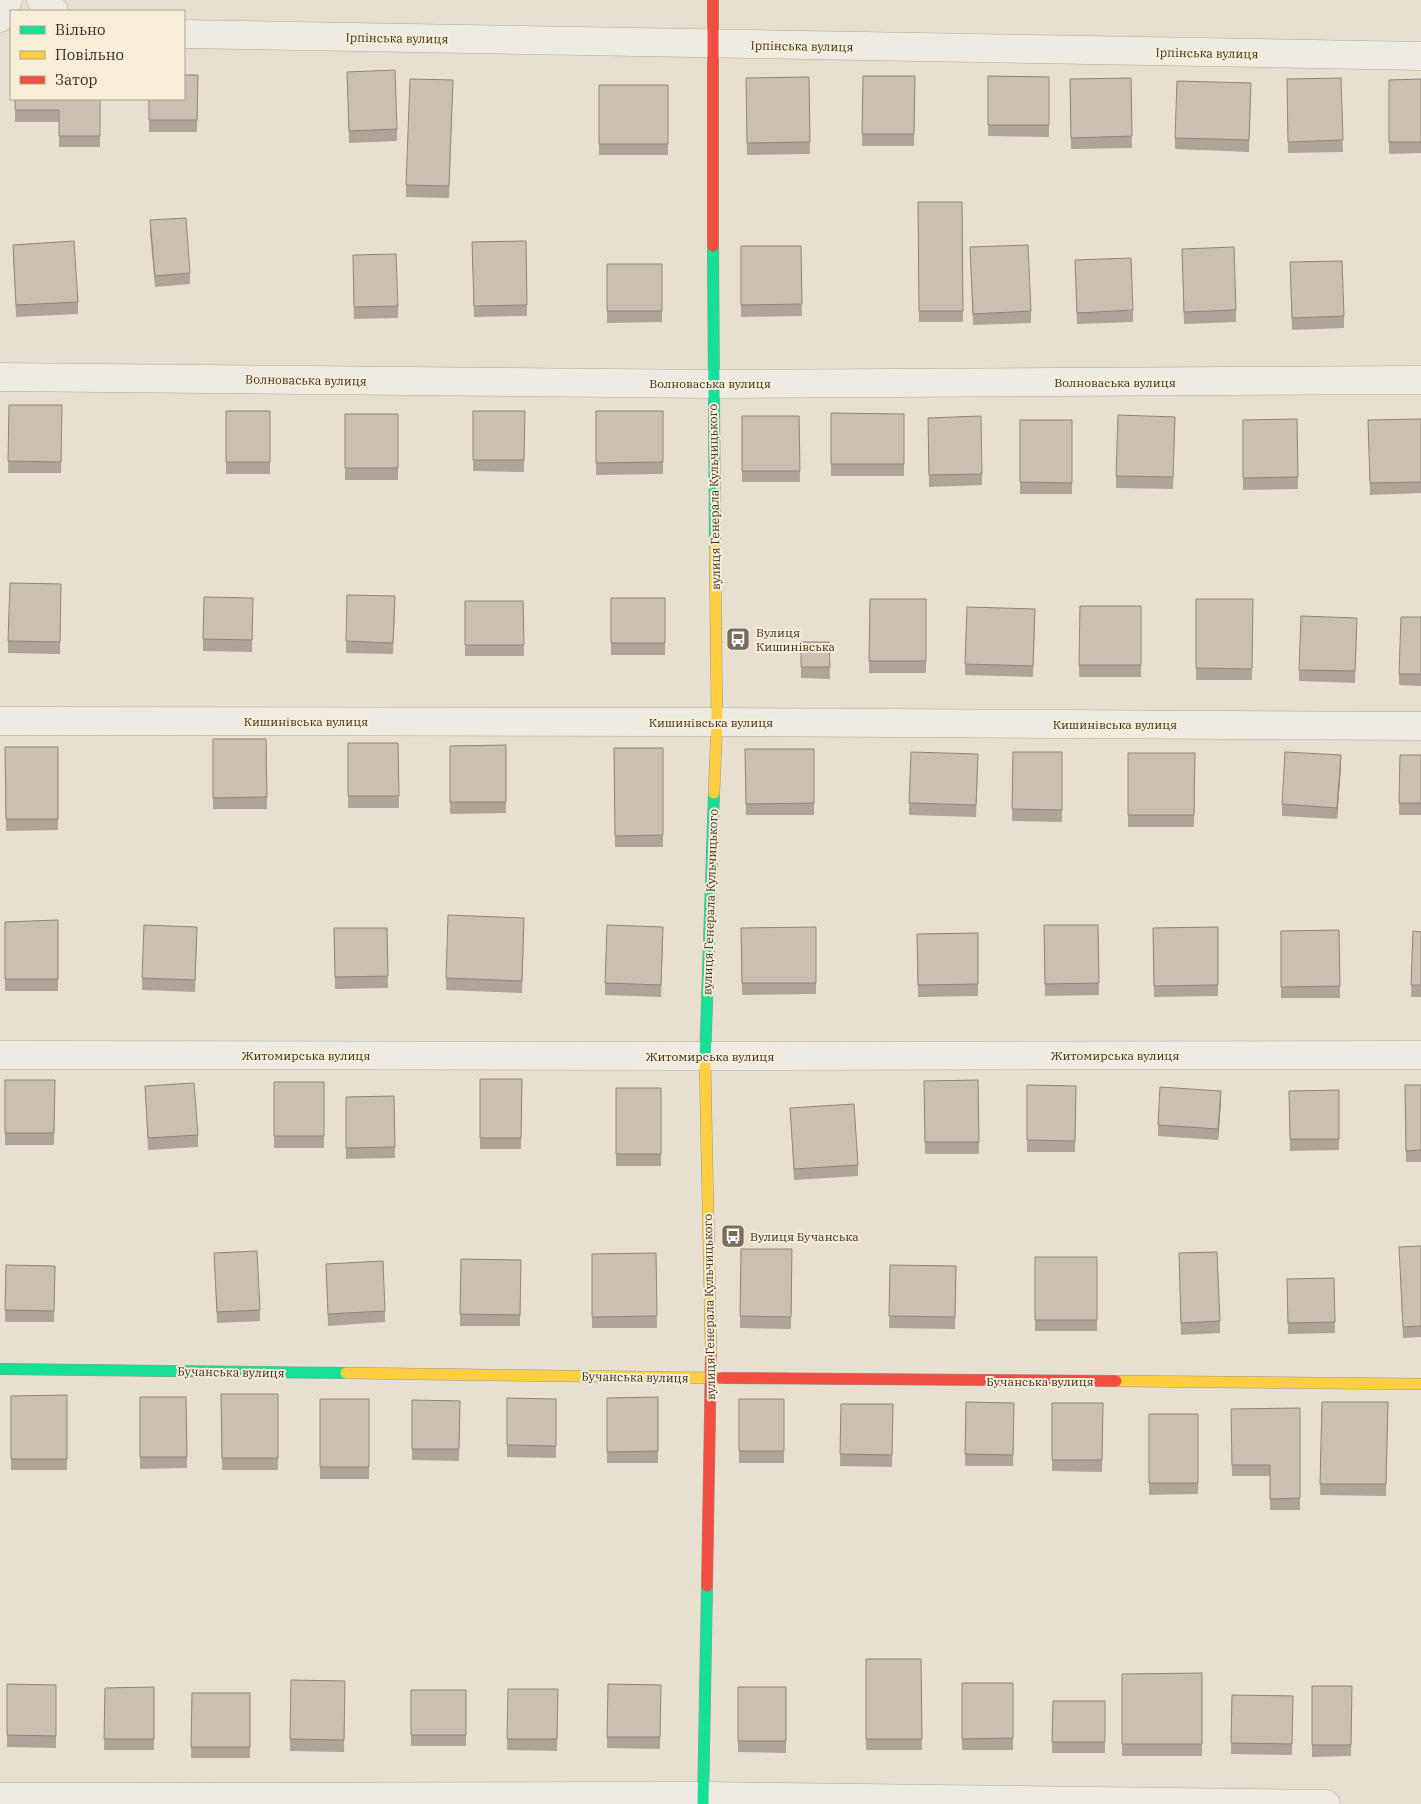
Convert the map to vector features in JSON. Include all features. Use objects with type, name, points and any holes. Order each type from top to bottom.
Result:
[{"type":"street","points":[[0,18],[8,0]]},
{"type":"street","points":[[41,0],[53,10]]},
{"type":"street","name":"вулиця Генерала Кульчицького","points":[[703,1800],[711,1378],[705,1056],[717,722],[712,384],[713,0]]},
{"type":"street","name":"Ірпінська вулиця","points":[[185,34],[1421,56]]},
{"type":"street","name":"Волноваська вулиця","points":[[0,377],[712,384],[1421,380]]},
{"type":"street","name":"Кишинівська вулиця","points":[[0,721],[717,722],[1421,726]]},
{"type":"street","name":"Житомирська вулиця","points":[[0,1055],[1421,1055]]},
{"type":"street","name":"Бучанська вулиця","points":[[0,1370],[1421,1384]]},
{"type":"street","points":[[0,1798],[1326,1804]]},
{"type":"building","points":[[395,70],[397,129],[349,131],[347,72]]},
{"type":"building","points":[[185,75],[198,75],[197,120],[149,120],[149,100],[185,100]]},
{"type":"building","points":[[863,76],[915,76],[914,134],[862,134]]},
{"type":"building","points":[[988,76],[1049,77],[1049,125],[988,125]]},
{"type":"building","points":[[809,77],[810,142],[747,143],[746,78]]},
{"type":"building","points":[[1131,78],[1132,136],[1071,138],[1070,79]]},
{"type":"building","points":[[1341,78],[1343,140],[1288,142],[1287,79]]},
{"type":"building","points":[[410,79],[453,80],[449,186],[406,185]]},
{"type":"building","points":[[1421,79],[1421,142],[1389,142],[1389,80]]},
{"type":"building","points":[[1177,81],[1251,83],[1249,140],[1175,138]]},
{"type":"building","points":[[599,85],[668,85],[668,144],[599,144]]},
{"type":"building","points":[[15,100],[100,100],[100,136],[59,136],[59,110],[15,110]]},
{"type":"building","points":[[918,202],[962,202],[963,311],[919,311]]},
{"type":"building","points":[[186,218],[190,273],[155,276],[150,220]]},
{"type":"building","points":[[74,241],[78,302],[16,305],[13,245]]},
{"type":"building","points":[[526,241],[527,305],[474,306],[472,242]]},
{"type":"building","points":[[1028,245],[1031,311],[973,314],[970,247]]},
{"type":"building","points":[[741,246],[801,246],[802,304],[741,305]]},
{"type":"building","points":[[1234,247],[1236,310],[1184,312],[1182,249]]},
{"type":"building","points":[[396,254],[398,306],[354,307],[353,255]]},
{"type":"building","points":[[1131,258],[1133,310],[1077,313],[1075,260]]},
{"type":"building","points":[[1342,261],[1344,316],[1292,318],[1290,262]]},
{"type":"building","points":[[607,264],[662,264],[662,311],[607,311]]},
{"type":"building","points":[[9,405],[62,405],[61,462],[8,461]]},
{"type":"building","points":[[226,411],[270,411],[270,462],[226,462]]},
{"type":"building","points":[[473,411],[525,411],[524,460],[473,460]]},
{"type":"building","points":[[596,411],[663,411],[663,462],[596,463]]},
{"type":"building","points":[[831,413],[904,414],[904,464],[831,464]]},
{"type":"building","points":[[345,414],[398,414],[398,468],[345,468]]},
{"type":"building","points":[[1118,415],[1175,417],[1173,477],[1116,476]]},
{"type":"building","points":[[742,416],[799,416],[800,471],[742,471]]},
{"type":"building","points":[[981,416],[982,474],[929,475],[928,418]]},
{"type":"building","points":[[1297,419],[1298,477],[1243,478],[1243,420]]},
{"type":"building","points":[[1421,419],[1421,482],[1370,483],[1368,420]]},
{"type":"building","points":[[1020,420],[1072,420],[1072,483],[1020,482]]},
{"type":"building","points":[[10,583],[61,584],[60,642],[8,641]]},
{"type":"building","points":[[347,595],[395,596],[393,643],[346,641]]},
{"type":"building","points":[[204,597],[253,598],[252,640],[203,639]]},
{"type":"building","points":[[611,598],[665,598],[665,643],[611,643]]},
{"type":"building","points":[[870,599],[926,599],[926,661],[869,661]]},
{"type":"building","points":[[1196,599],[1253,599],[1252,669],[1196,668]]},
{"type":"building","points":[[465,601],[523,601],[524,645],[465,645]]},
{"type":"building","points":[[1080,606],[1141,606],[1141,665],[1079,665]]},
{"type":"building","points":[[967,607],[1035,609],[1033,666],[965,664]]},
{"type":"building","points":[[1301,616],[1357,618],[1355,671],[1299,670]]},
{"type":"building","points":[[1401,617],[1421,617],[1421,674],[1399,674]]},
{"type":"building","points":[[801,642],[829,642],[830,667],[801,667]]},
{"type":"building","points":[[213,739],[266,739],[267,797],[213,798]]},
{"type":"building","points":[[348,743],[398,743],[399,796],[348,796]]},
{"type":"building","points":[[506,745],[506,802],[450,802],[450,746]]},
{"type":"building","points":[[5,747],[58,747],[58,819],[6,819]]},
{"type":"building","points":[[614,748],[663,748],[663,835],[615,836]]},
{"type":"building","points":[[745,749],[814,749],[814,803],[746,804]]},
{"type":"building","points":[[911,752],[978,754],[976,805],[909,803]]},
{"type":"building","points":[[1013,752],[1062,752],[1062,810],[1012,809]]},
{"type":"building","points":[[1285,752],[1341,755],[1337,808],[1282,804]]},
{"type":"building","points":[[1128,753],[1195,753],[1194,815],[1128,815]]},
{"type":"building","points":[[1400,755],[1421,755],[1421,803],[1399,803]]},
{"type":"building","points":[[448,915],[524,918],[522,981],[446,978]]},
{"type":"building","points":[[58,920],[58,979],[5,979],[5,922]]},
{"type":"building","points":[[144,925],[197,927],[195,980],[142,978]]},
{"type":"building","points":[[607,925],[663,927],[661,985],[605,983]]},
{"type":"building","points":[[1044,925],[1098,925],[1099,983],[1045,984]]},
{"type":"building","points":[[816,927],[816,983],[742,983],[741,928]]},
{"type":"building","points":[[1218,927],[1218,985],[1154,986],[1153,928]]},
{"type":"building","points":[[334,928],[387,928],[388,976],[335,977]]},
{"type":"building","points":[[1339,930],[1340,986],[1281,987],[1281,931]]},
{"type":"building","points":[[1413,931],[1421,932],[1421,985],[1411,985]]},
{"type":"building","points":[[978,933],[978,984],[918,985],[917,934]]},
{"type":"building","points":[[480,1079],[522,1079],[521,1138],[480,1138]]},
{"type":"building","points":[[5,1080],[55,1080],[54,1133],[5,1133]]},
{"type":"building","points":[[978,1080],[979,1142],[925,1142],[924,1081]]},
{"type":"building","points":[[274,1082],[324,1082],[324,1136],[274,1136]]},
{"type":"building","points":[[194,1083],[198,1135],[148,1138],[145,1086]]},
{"type":"building","points":[[1027,1085],[1076,1086],[1075,1141],[1027,1140]]},
{"type":"building","points":[[1405,1085],[1421,1085],[1421,1150],[1406,1151]]},
{"type":"building","points":[[1160,1087],[1221,1091],[1218,1129],[1158,1125]]},
{"type":"building","points":[[616,1088],[661,1088],[661,1154],[616,1154]]},
{"type":"building","points":[[1339,1090],[1339,1139],[1290,1139],[1289,1091]]},
{"type":"building","points":[[394,1096],[395,1147],[346,1148],[346,1097]]},
{"type":"building","points":[[854,1104],[858,1165],[794,1169],[790,1108]]},
{"type":"building","points":[[1421,1246],[1421,1326],[1403,1327],[1399,1247]]},
{"type":"building","points":[[741,1249],[792,1249],[791,1317],[740,1316]]},
{"type":"building","points":[[257,1251],[260,1310],[217,1312],[214,1253]]},
{"type":"building","points":[[1217,1252],[1220,1321],[1181,1323],[1179,1253]]},
{"type":"building","points":[[656,1253],[657,1316],[592,1317],[592,1254]]},
{"type":"building","points":[[1035,1257],[1097,1257],[1097,1320],[1035,1320]]},
{"type":"building","points":[[461,1259],[521,1260],[520,1315],[460,1314]]},
{"type":"building","points":[[383,1261],[385,1311],[328,1314],[326,1264]]},
{"type":"building","points":[[6,1265],[55,1266],[54,1311],[5,1310]]},
{"type":"building","points":[[890,1265],[956,1266],[955,1317],[889,1316]]},
{"type":"building","points":[[1334,1278],[1335,1322],[1288,1323],[1287,1279]]},
{"type":"building","points":[[221,1394],[278,1394],[278,1458],[222,1458]]},
{"type":"building","points":[[67,1395],[67,1459],[11,1459],[11,1396]]},
{"type":"building","points":[[140,1397],[186,1397],[187,1457],[140,1457]]},
{"type":"building","points":[[658,1397],[658,1451],[607,1452],[607,1398]]},
{"type":"building","points":[[507,1398],[556,1399],[556,1446],[507,1445]]},
{"type":"building","points":[[320,1399],[369,1399],[369,1467],[320,1467]]},
{"type":"building","points":[[739,1399],[784,1399],[784,1451],[739,1451]]},
{"type":"building","points":[[412,1400],[460,1401],[459,1449],[412,1449]]},
{"type":"building","points":[[966,1402],[1014,1403],[1013,1455],[965,1454]]},
{"type":"building","points":[[1322,1402],[1388,1402],[1386,1484],[1320,1484]]},
{"type":"building","points":[[1052,1403],[1103,1403],[1102,1460],[1052,1460]]},
{"type":"building","points":[[841,1404],[893,1404],[892,1455],[840,1454]]},
{"type":"building","points":[[1300,1408],[1300,1498],[1270,1499],[1270,1465],[1232,1465],[1231,1409]]},
{"type":"building","points":[[1149,1414],[1198,1414],[1198,1483],[1149,1483]]},
{"type":"building","points":[[866,1659],[921,1659],[922,1739],[866,1739]]},
{"type":"building","points":[[1202,1673],[1202,1744],[1122,1744],[1122,1674]]},
{"type":"building","points":[[291,1680],[345,1681],[344,1740],[290,1739]]},
{"type":"building","points":[[962,1683],[1013,1683],[1013,1738],[962,1739]]},
{"type":"building","points":[[7,1684],[56,1685],[56,1736],[7,1735]]},
{"type":"building","points":[[608,1684],[661,1685],[660,1737],[607,1737]]},
{"type":"building","points":[[1312,1686],[1352,1686],[1351,1745],[1312,1745]]},
{"type":"building","points":[[154,1687],[154,1739],[104,1739],[105,1688]]},
{"type":"building","points":[[738,1687],[786,1687],[786,1741],[738,1741]]},
{"type":"building","points":[[508,1689],[558,1689],[557,1739],[507,1739]]},
{"type":"building","points":[[411,1690],[466,1690],[466,1735],[411,1735]]},
{"type":"building","points":[[192,1693],[250,1693],[250,1747],[191,1747]]},
{"type":"building","points":[[1232,1695],[1293,1696],[1292,1744],[1231,1743]]},
{"type":"building","points":[[1053,1701],[1105,1701],[1105,1742],[1052,1742]]},
{"type":"traffic: fast","points":[[713,246],[715,549]]},
{"type":"traffic: fast","points":[[705,1062],[714,793]]},
{"type":"traffic: fast","points":[[0,1369],[346,1373]]},
{"type":"traffic: fast","points":[[703,1804],[707,1586]]},
{"type":"traffic: slow","points":[[714,793],[717,722],[715,549]]},
{"type":"traffic: slow","points":[[705,1062],[711,1355]]},
{"type":"traffic: slow","points":[[346,1373],[721,1378]]},
{"type":"traffic: slow","points":[[1116,1381],[1421,1384]]},
{"type":"traffic: jam","points":[[713,0],[713,246]]},
{"type":"traffic: jam","points":[[707,1586],[711,1355]]},
{"type":"traffic: jam","points":[[721,1378],[1116,1381]]},
{"type":"place","name":"Вулиця Кишинівська","points":[[738,639]]},
{"type":"place","name":"Вулиця Бучанська","points":[[733,1236]]}]
